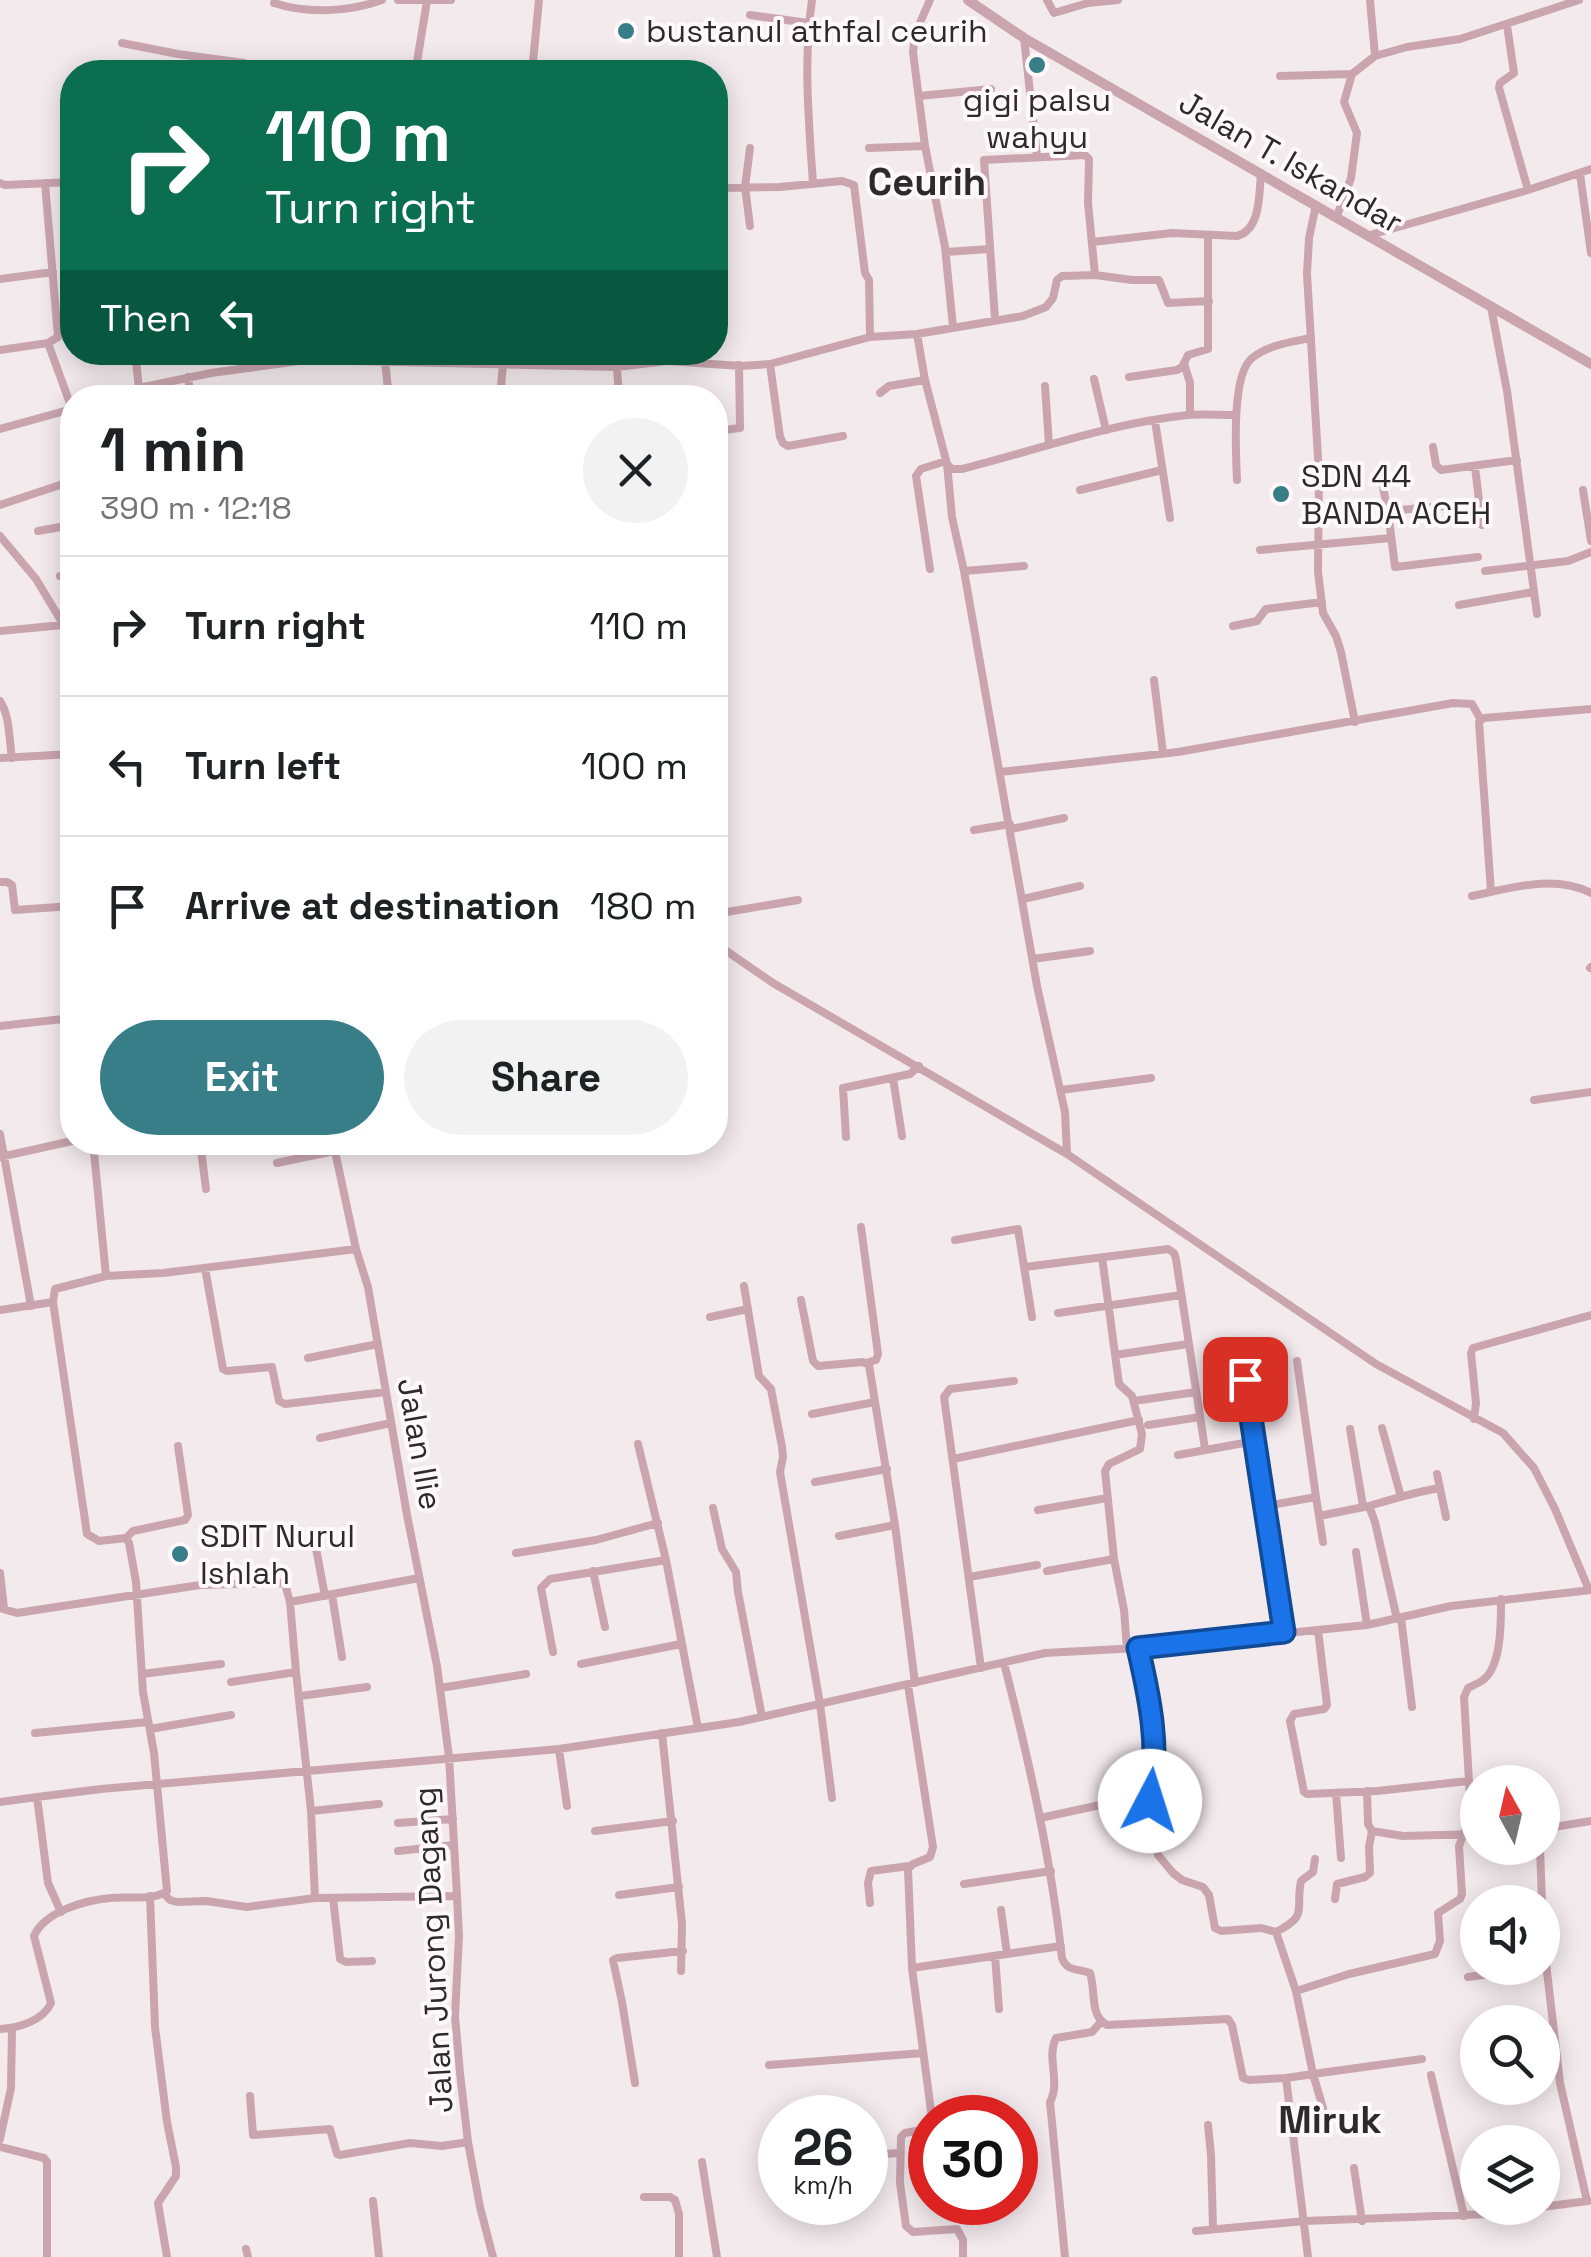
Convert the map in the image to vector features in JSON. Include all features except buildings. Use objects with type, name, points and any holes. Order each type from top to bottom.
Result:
[{"type":"street","points":[[274,3],[303,10],[359,7],[382,0]]},
{"type":"street","points":[[398,0],[451,0]]},
{"type":"street","points":[[533,60],[538,0]]},
{"type":"street","points":[[812,0],[807,92],[813,184]]},
{"type":"street","points":[[930,0],[914,42],[925,146],[946,252],[953,327]]},
{"type":"street","name":"Jalan T. Iskandar","points":[[968,0],[1024,38],[1591,364]]},
{"type":"street","points":[[1048,0],[1054,13],[1088,3],[1118,0]]},
{"type":"street","points":[[1370,0],[1374,56]]},
{"type":"street","points":[[1336,216],[1351,178],[1357,133],[1344,102],[1352,74],[1374,56],[1460,40],[1578,0]]},
{"type":"street","points":[[417,60],[426,1]]},
{"type":"street","points":[[750,14],[808,23]]},
{"type":"street","points":[[1508,25],[1514,73],[1499,88],[1528,190]]},
{"type":"street","points":[[1024,38],[1037,156]]},
{"type":"street","points":[[122,43],[222,60]]},
{"type":"street","points":[[1280,76],[1352,74]]},
{"type":"street","points":[[919,96],[991,89]]},
{"type":"street","points":[[868,148],[925,146]]},
{"type":"street","points":[[750,148],[746,186],[750,226]]},
{"type":"street","points":[[995,319],[984,160],[1082,155],[1088,159],[1095,275]]},
{"type":"street","points":[[1370,235],[1591,169]]},
{"type":"street","points":[[1092,242],[1172,234],[1237,236],[1250,231],[1260,174]]},
{"type":"street","points":[[1580,174],[1591,253]]},
{"type":"street","points":[[728,187],[842,181],[854,185],[869,280],[870,337]]},
{"type":"street","points":[[0,183],[60,182]]},
{"type":"street","points":[[0,350],[57,339],[45,183]]},
{"type":"street","points":[[1316,205],[1307,274],[1322,602],[1325,620],[1342,652],[1355,722]]},
{"type":"street","points":[[1129,376],[1176,370],[1188,355],[1208,348],[1208,235]]},
{"type":"street","points":[[946,252],[989,249]]},
{"type":"street","points":[[0,279],[54,272]]},
{"type":"street","points":[[728,364],[770,364],[870,337],[917,334],[1023,316],[1046,306],[1062,276],[1159,280],[1168,304],[1209,301]]},
{"type":"street","points":[[1491,308],[1537,614]]},
{"type":"street","points":[[917,334],[947,463],[952,517],[1033,960],[1065,1112],[1067,1154]]},
{"type":"street","points":[[1236,480],[1235,415],[1248,362],[1284,343],[1311,338]]},
{"type":"street","points":[[48,342],[63,385]]},
{"type":"street","points":[[1184,363],[1190,383],[1190,415]]},
{"type":"street","points":[[770,364],[783,444],[843,436]]},
{"type":"street","points":[[154,385],[273,365]]},
{"type":"street","points":[[489,365],[634,365]]},
{"type":"street","points":[[728,429],[740,428],[739,365]]},
{"type":"street","points":[[501,385],[503,366]]},
{"type":"street","points":[[617,367],[619,385]]},
{"type":"street","points":[[188,378],[189,385]]},
{"type":"street","points":[[1094,378],[1106,430]]},
{"type":"street","points":[[880,393],[886,386],[925,380]]},
{"type":"street","points":[[1045,386],[1049,445]]},
{"type":"street","points":[[0,429],[60,412]]},
{"type":"street","points":[[947,463],[952,469],[962,469],[1106,430],[1190,415],[1235,415]]},
{"type":"street","points":[[1155,421],[1170,518]]},
{"type":"street","points":[[1433,447],[1436,465],[1441,470],[1516,460]]},
{"type":"street","points":[[930,568],[916,476],[921,468],[947,463]]},
{"type":"street","points":[[1475,467],[1482,526]]},
{"type":"street","points":[[1080,490],[1162,470]]},
{"type":"street","points":[[1382,478],[1395,566],[1478,557]]},
{"type":"street","points":[[0,504],[60,485]]},
{"type":"street","points":[[1583,490],[1591,541]]},
{"type":"street","points":[[1388,511],[1445,506]]},
{"type":"street","points":[[38,532],[60,527]]},
{"type":"street","points":[[1,538],[36,579],[60,617]]},
{"type":"street","points":[[1260,550],[1392,538]]},
{"type":"street","points":[[1485,571],[1568,561],[1591,552]]},
{"type":"street","points":[[964,571],[1024,566]]},
{"type":"street","points":[[1460,605],[1533,592]]},
{"type":"street","points":[[1234,626],[1257,621],[1266,609],[1322,602]]},
{"type":"street","points":[[0,631],[60,631]]},
{"type":"street","points":[[1154,680],[1163,754]]},
{"type":"street","points":[[0,701],[12,758]]},
{"type":"street","points":[[1000,772],[1163,754],[1472,704],[1481,720],[1492,892]]},
{"type":"street","points":[[1481,720],[1591,710]]},
{"type":"street","points":[[0,758],[60,755]]},
{"type":"street","points":[[974,830],[1064,818]]},
{"type":"street","points":[[0,882],[12,885],[15,910],[60,907]]},
{"type":"street","points":[[1472,896],[1545,882],[1560,882],[1591,893]]},
{"type":"street","points":[[1023,899],[1080,886]]},
{"type":"street","points":[[728,912],[798,900]]},
{"type":"street","points":[[1033,960],[1090,951]]},
{"type":"street","points":[[0,1802],[102,1789],[559,1749],[762,1717],[1045,1653],[1138,1648],[1367,1625],[1451,1606],[1584,1591],[1555,1509],[1534,1468],[1503,1434],[1376,1364],[1067,1154],[728,952]]},
{"type":"street","points":[[0,1026],[60,1019]]},
{"type":"street","points":[[846,1137],[843,1088],[910,1074],[919,1066]]},
{"type":"street","points":[[893,1078],[902,1136]]},
{"type":"street","points":[[1060,1090],[1152,1078]]},
{"type":"street","points":[[1534,1100],[1591,1092]]},
{"type":"street","points":[[0,1134],[30,1306]]},
{"type":"street","points":[[2,1157],[60,1144]]},
{"type":"street","points":[[94,1155],[106,1276]]},
{"type":"street","points":[[202,1155],[206,1189]]},
{"type":"street","points":[[277,1163],[306,1155]]},
{"type":"street","name":"Jalan Ilie","points":[[336,1155],[368,1287],[449,1757]]},
{"type":"street","points":[[802,1300],[813,1360],[818,1366],[876,1360],[861,1227]]},
{"type":"street","points":[[955,1240],[1018,1229],[1032,1317]]},
{"type":"street","points":[[178,1446],[186,1520],[133,1532],[126,1538],[92,1539],[87,1534],[53,1302],[55,1288],[106,1276],[356,1249]]},
{"type":"street","points":[[1024,1266],[1168,1249],[1174,1253],[1205,1449]]},
{"type":"street","points":[[1102,1257],[1119,1384],[1134,1401],[1142,1442],[1140,1449],[1109,1464],[1105,1471],[1127,1648]]},
{"type":"street","points":[[205,1268],[223,1369],[272,1367],[280,1402],[284,1404],[386,1392]]},
{"type":"street","points":[[744,1286],[759,1376],[771,1389],[784,1457],[780,1472],[832,1798]]},
{"type":"street","points":[[1058,1313],[1182,1295]]},
{"type":"street","points":[[0,1310],[53,1302]]},
{"type":"street","points":[[710,1317],[748,1309]]},
{"type":"street","points":[[1474,1419],[1473,1348],[1591,1315]]},
{"type":"street","points":[[308,1358],[378,1344]]},
{"type":"street","points":[[1116,1355],[1188,1344]]},
{"type":"street","points":[[1297,1361],[1323,1542]]},
{"type":"street","points":[[866,1363],[896,1525],[933,1847],[930,1857],[909,1866],[871,1872],[870,1903]]},
{"type":"street","points":[[1245,1379],[1284,1632]]},
{"type":"street","points":[[981,1668],[944,1397],[950,1389],[1014,1381]]},
{"type":"street","points":[[1134,1401],[1196,1392]]},
{"type":"street","points":[[812,1414],[875,1402]]},
{"type":"street","points":[[1148,1425],[1200,1417]]},
{"type":"street","points":[[954,1459],[1138,1420]]},
{"type":"street","points":[[320,1438],[391,1423]]},
{"type":"street","points":[[1382,1428],[1401,1498]]},
{"type":"street","points":[[1350,1429],[1366,1506],[1399,1619],[1412,1707]]},
{"type":"street","points":[[1178,1455],[1255,1441]]},
{"type":"street","points":[[638,1444],[666,1560],[698,1728]]},
{"type":"street","points":[[815,1482],[887,1469]]},
{"type":"street","points":[[1437,1474],[1446,1517]]},
{"type":"street","points":[[1318,1516],[1401,1498],[1409,1492],[1440,1488]]},
{"type":"street","points":[[1266,1506],[1316,1497]]},
{"type":"street","points":[[1038,1510],[1107,1498]]},
{"type":"street","points":[[713,1508],[722,1549],[736,1572],[762,1717]]},
{"type":"street","points":[[516,1554],[596,1540],[658,1523]]},
{"type":"street","points":[[839,1536],[896,1525]]},
{"type":"street","points":[[126,1538],[136,1594],[164,1854],[164,1894]]},
{"type":"street","points":[[314,1538],[342,1656]]},
{"type":"street","points":[[1356,1552],[1367,1625]]},
{"type":"street","points":[[1047,1571],[1114,1559]]},
{"type":"street","points":[[553,1652],[541,1588],[550,1579],[666,1560]]},
{"type":"street","points":[[969,1576],[1036,1566]]},
{"type":"street","points":[[593,1571],[605,1627]]},
{"type":"street","points":[[0,1573],[2,1608],[17,1613],[200,1585],[280,1583],[287,1588],[308,1771],[315,1898]]},
{"type":"street","points":[[290,1602],[418,1578]]},
{"type":"street","points":[[1467,1765],[1464,1697],[1468,1688],[1482,1681],[1492,1668],[1501,1625],[1501,1599]]},
{"type":"street","points":[[1318,1630],[1327,1706],[1324,1710],[1294,1714],[1290,1721],[1304,1792],[1366,1792],[1460,1782]]},
{"type":"street","points":[[582,1664],[682,1644]]},
{"type":"street","points":[[1138,1648],[1153,1716],[1152,1833],[1158,1855],[1182,1880],[1204,1887],[1215,1928],[1261,1928],[1276,1932],[1296,1921],[1302,1881],[1312,1872],[1315,1859]]},
{"type":"street","points":[[1004,1662],[1051,1870],[1064,1965],[1086,1971],[1092,1978],[1100,2022],[1107,2026],[1228,2019],[1244,2078],[1249,2080],[1422,2059]]},
{"type":"street","points":[[142,1674],[221,1664]]},
{"type":"street","points":[[231,1682],[296,1672]]},
{"type":"street","points":[[440,1688],[526,1674]]},
{"type":"street","points":[[300,1696],[367,1687]]},
{"type":"street","points":[[36,1733],[232,1716]]},
{"type":"street","points":[[662,1733],[679,1887],[683,1951],[680,1972]]},
{"type":"street","points":[[559,1749],[567,1806]]},
{"type":"street","name":"Jalan Jurong Dagang","points":[[449,1757],[460,1936],[455,2016],[468,2142],[493,2257]]},
{"type":"street","points":[[1335,1899],[1337,1884],[1370,1873],[1372,1831],[1366,1792]]},
{"type":"street","points":[[1336,1793],[1341,1858]]},
{"type":"street","points":[[1040,1818],[1151,1794]]},
{"type":"street","points":[[37,1797],[48,1882],[60,1912]]},
{"type":"street","points":[[311,1810],[378,1804]]},
{"type":"street","points":[[398,1823],[452,1818]]},
{"type":"street","points":[[595,1831],[673,1820]]},
{"type":"street","points":[[1560,1827],[1591,1821]]},
{"type":"street","points":[[1372,1831],[1404,1836],[1460,1834]]},
{"type":"street","points":[[398,1851],[454,1845]]},
{"type":"street","points":[[1296,1992],[1349,1974],[1435,1954],[1440,1941],[1438,1913],[1462,1894],[1460,1865]]},
{"type":"street","points":[[909,1866],[912,1968],[929,2095]]},
{"type":"street","points":[[964,1884],[1051,1870]]},
{"type":"street","points":[[619,1895],[679,1887]]},
{"type":"street","points":[[0,2028],[12,2028],[40,2017],[51,2003],[34,1936],[38,1928],[60,1912],[107,1898],[164,1894]]},
{"type":"street","points":[[164,1894],[177,1902],[206,1901],[247,1907],[315,1898],[458,1896]]},
{"type":"street","points":[[150,1896],[155,2027],[176,2167],[176,2176],[158,2203],[167,2257]]},
{"type":"street","points":[[333,1898],[340,1959],[372,1961]]},
{"type":"street","points":[[1001,1910],[1006,1954]]},
{"type":"street","points":[[1276,1932],[1296,1992],[1323,2108],[1323,2118],[1292,2130]]},
{"type":"street","points":[[912,1968],[1061,1946]]},
{"type":"street","points":[[634,2084],[613,1960],[683,1951]]},
{"type":"street","points":[[995,1956],[999,2009]]},
{"type":"street","points":[[1547,1985],[1560,2083],[1589,2201],[1560,2205]]},
{"type":"street","points":[[1065,2257],[1050,2102],[1056,2090],[1052,2048],[1056,2038],[1092,2032],[1100,2022]]},
{"type":"street","points":[[0,2139],[11,2088],[12,2028]]},
{"type":"street","points":[[769,2065],[923,2053]]},
{"type":"street","points":[[1430,2075],[1460,2199]]},
{"type":"street","points":[[1286,2078],[1308,2257]]},
{"type":"street","points":[[250,2096],[252,2135],[330,2129],[340,2156],[410,2143],[442,2146],[468,2142]]},
{"type":"street","points":[[1208,2125],[1213,2230]]},
{"type":"street","points":[[908,2132],[900,2137],[900,2183],[906,2226],[913,2232],[957,2229],[963,2240],[963,2257]]},
{"type":"street","points":[[0,2147],[47,2162],[47,2257]]},
{"type":"street","points":[[888,2153],[900,2153]]},
{"type":"street","points":[[702,2162],[717,2257]]},
{"type":"street","points":[[1354,2168],[1362,2221]]},
{"type":"street","points":[[644,2197],[675,2200],[679,2214],[678,2257]]},
{"type":"street","points":[[373,2201],[378,2257]]},
{"type":"street","points":[[1196,2231],[1460,2216]]},
{"type":"place","name":"bustanul athfal ceurih","points":[[626,31]]},
{"type":"place","name":"gigi palsu wahyu","points":[[1037,65]]},
{"type":"place","name":"SDN 44 BANDA ACEH","points":[[1281,494]]},
{"type":"place","name":"SDIT Nurul Ishlah","points":[[180,1554]]},
{"type":"district","name":"Ceurih","points":[[927,182]]},
{"type":"district","name":"Miruk","points":[[1330,2120]]},
{"type":"route","points":[[1150,1801],[1153,1716],[1138,1648],[1284,1632],[1245,1379]]}]
